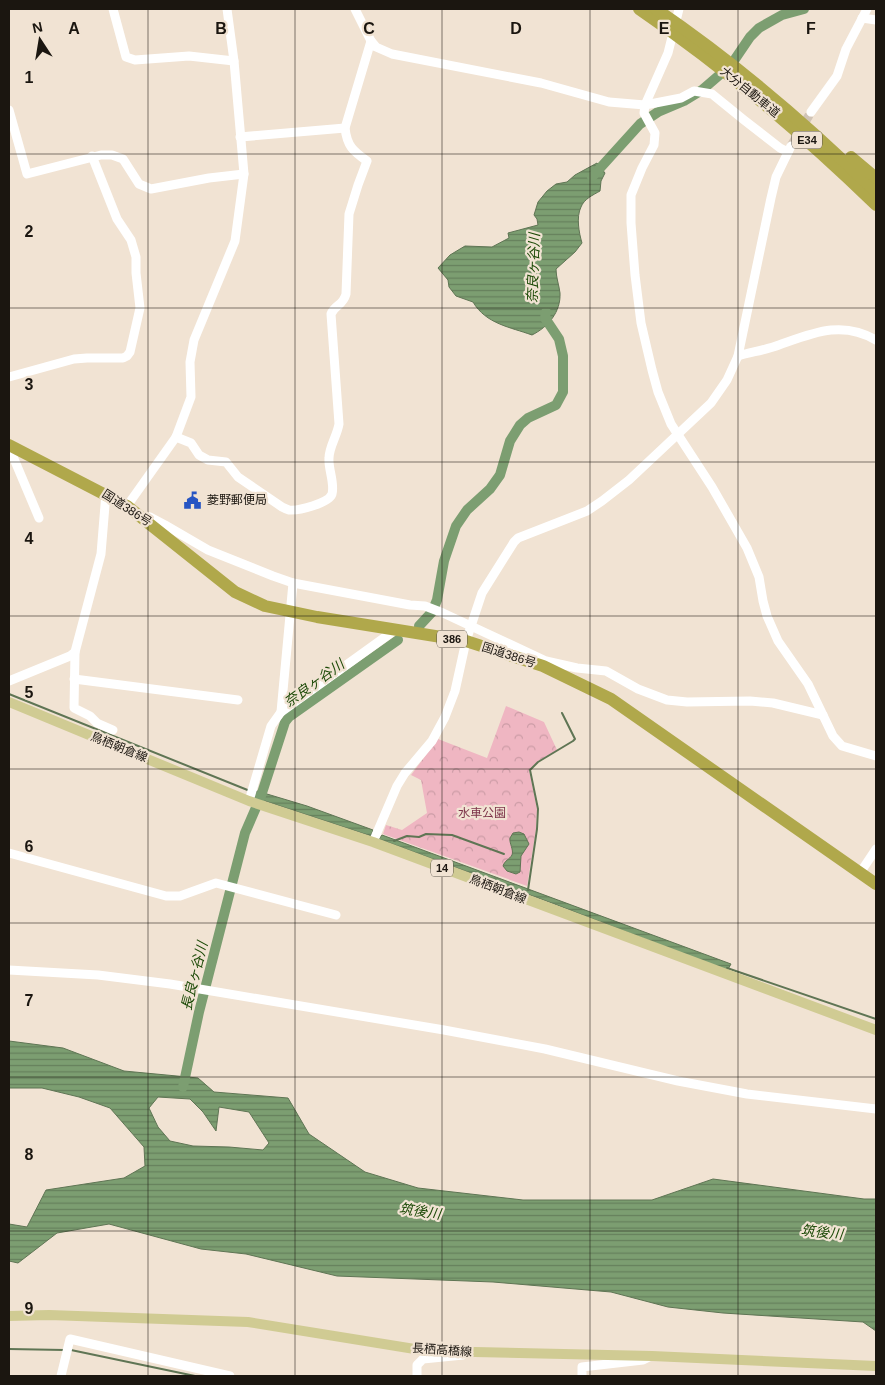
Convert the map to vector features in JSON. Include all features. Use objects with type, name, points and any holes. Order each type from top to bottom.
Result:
[{"type":"highway","name":"大分自動車道","points":[[639,9],[666,21],[800,120],[876,192]]},
{"type":"highway","name":"大分自動車道","points":[[656,9],[666,21]]},
{"type":"highway","name":"大分自動車道","points":[[757,90],[791,126],[876,205]]},
{"type":"highway","points":[[757,90],[803,117],[876,178]]},
{"type":"highway","points":[[757,90],[767,109],[825,162],[876,217]]},
{"type":"highway","name":"国道386号","points":[[9,446],[106,493],[128,506],[235,592],[265,606],[466,642],[545,663],[611,699],[876,884]]},
{"type":"main road","name":"鳥栖朝倉線","points":[[9,702],[250,800],[374,840],[876,1030]]},
{"type":"main road","name":"長栖高橋線","points":[[9,1316],[49,1315],[248,1322],[427,1350],[652,1356],[876,1366]]},
{"type":"street","points":[[113,9],[126,57],[135,60],[189,56],[234,61]]},
{"type":"street","points":[[128,506],[176,437],[191,397],[190,362],[194,340],[235,241],[244,174],[234,61],[227,9]]},
{"type":"street","points":[[355,9],[371,41],[380,50],[392,54],[541,83],[609,102],[645,105],[681,98],[694,91],[712,94],[780,148],[790,149],[776,177],[738,356],[727,380],[711,402],[629,480],[587,511],[518,538],[504,556],[482,593],[466,642],[455,690],[446,717],[432,741],[397,786],[374,840]]},
{"type":"street","points":[[679,9],[668,53],[645,105],[644,113],[655,134],[654,145],[631,195],[634,274],[641,323],[652,370],[676,434],[712,487],[747,548],[758,577],[765,608],[778,641],[808,684],[833,736],[842,746],[876,756]]},
{"type":"street","points":[[811,112],[838,76],[846,49],[867,9]]},
{"type":"street","points":[[862,18],[876,20]]},
{"type":"street","points":[[176,437],[191,443],[199,455],[208,460],[226,462],[238,477],[289,510],[322,503],[329,498],[332,492],[328,457],[339,424],[331,314],[333,309],[345,301],[349,214],[367,161],[350,148],[345,128],[371,41]]},
{"type":"street","points":[[9,110],[27,174],[92,156],[112,156],[123,159],[139,184],[151,189],[209,178],[244,174]]},
{"type":"street","points":[[240,137],[345,128]]},
{"type":"street","points":[[9,377],[74,360],[123,358],[130,352],[140,308],[136,257],[131,240],[117,219],[92,156]]},
{"type":"street","points":[[738,356],[778,346],[804,335],[823,331],[854,330],[876,340]]},
{"type":"street","points":[[9,446],[39,518]]},
{"type":"street","points":[[106,493],[101,554],[75,652],[74,708],[90,716],[97,724],[113,730]]},
{"type":"street","points":[[141,515],[150,517],[208,550],[293,582],[410,605],[425,606],[471,625],[545,663],[606,672],[638,689],[668,700],[773,703],[823,715]]},
{"type":"street","points":[[281,712],[293,582]]},
{"type":"street","points":[[250,800],[271,726],[281,712],[395,630]]},
{"type":"street","points":[[9,681],[70,656],[75,652]]},
{"type":"street","points":[[74,679],[238,700]]},
{"type":"street","points":[[860,874],[876,849]]},
{"type":"street","points":[[9,853],[166,896],[180,896],[216,883],[336,915]]},
{"type":"street","points":[[9,970],[98,975],[170,984],[545,1049],[678,1081],[747,1094],[876,1109]]},
{"type":"street","points":[[61,1376],[70,1339],[230,1376]]},
{"type":"street","points":[[417,1376],[417,1365],[423,1359],[460,1356],[468,1352]]},
{"type":"street","points":[[582,1376],[582,1367],[642,1360],[652,1356]]},
{"type":"green space","name":"水車公園","points":[[506,706],[544,722],[557,750],[538,761],[529,770],[537,809],[536,829],[527,886],[383,834],[386,825],[402,830],[427,813],[421,780],[411,775],[438,739],[487,758]]},
{"type":"water","points":[[597,163],[605,173],[601,181],[600,191],[586,199],[579,211],[578,225],[582,243],[556,269],[560,300],[556,313],[543,328],[532,335],[507,327],[485,315],[473,302],[456,296],[449,287],[448,280],[438,268],[450,255],[465,246],[492,247],[509,238],[508,233],[538,225],[534,215],[538,202],[547,191],[556,184],[567,182],[575,175]]},
{"type":"water","points":[[257,791],[307,806],[373,830],[371,836],[253,797]]},
{"type":"water","points":[[519,832],[524,834],[529,844],[521,856],[520,872],[516,874],[507,871],[503,866],[512,855],[510,838],[513,833]]},
{"type":"water","points":[[382,835],[731,964],[727,971],[379,839]]},
{"type":"water","name":"筑後川","points":[[9,1041],[63,1048],[124,1071],[198,1078],[214,1092],[288,1098],[309,1134],[365,1172],[418,1188],[523,1200],[652,1200],[713,1179],[876,1199],[876,1331],[863,1322],[723,1313],[668,1307],[611,1292],[493,1282],[337,1276],[246,1254],[201,1249],[109,1224],[57,1233],[18,1263],[9,1261],[9,1224],[27,1227],[46,1190],[124,1178],[145,1166],[144,1147],[110,1108],[79,1097],[42,1088],[9,1088]],"holes":[[[158,1097],[190,1099],[203,1112],[216,1131],[219,1107],[249,1112],[269,1143],[263,1150],[193,1146],[170,1141],[158,1127],[149,1108]]]},
{"type":"waterway","name":"奈良ヶ谷川","points":[[592,177],[640,124],[658,112],[684,101],[702,90],[731,65],[750,37],[759,28],[782,15],[804,9]]},
{"type":"waterway","name":"奈良ヶ谷川","points":[[419,626],[432,612],[437,600],[444,561],[456,526],[467,510],[490,489],[500,475],[510,441],[520,425],[528,418],[556,405],[563,392],[563,356],[559,339],[545,318],[546,312]]},
{"type":"waterway","name":"長良ヶ谷川","points":[[183,1087],[199,1012],[245,833],[261,796],[285,722],[289,717],[398,640]]},
{"type":"waterway","points":[[9,694],[250,791]]},
{"type":"waterway","points":[[528,890],[538,809],[530,770],[538,762],[575,739],[562,713]]},
{"type":"waterway","points":[[394,841],[407,836],[419,837],[426,834],[452,835],[504,854]]},
{"type":"waterway","points":[[727,968],[876,1019]]},
{"type":"waterway","points":[[9,1349],[64,1350]]},
{"type":"waterway","points":[[71,1350],[195,1376]]},
{"type":"tunnel","points":[[791,146],[811,112]]},
{"type":"place","name":"菱野郵便局","points":[[193,500]]}]
